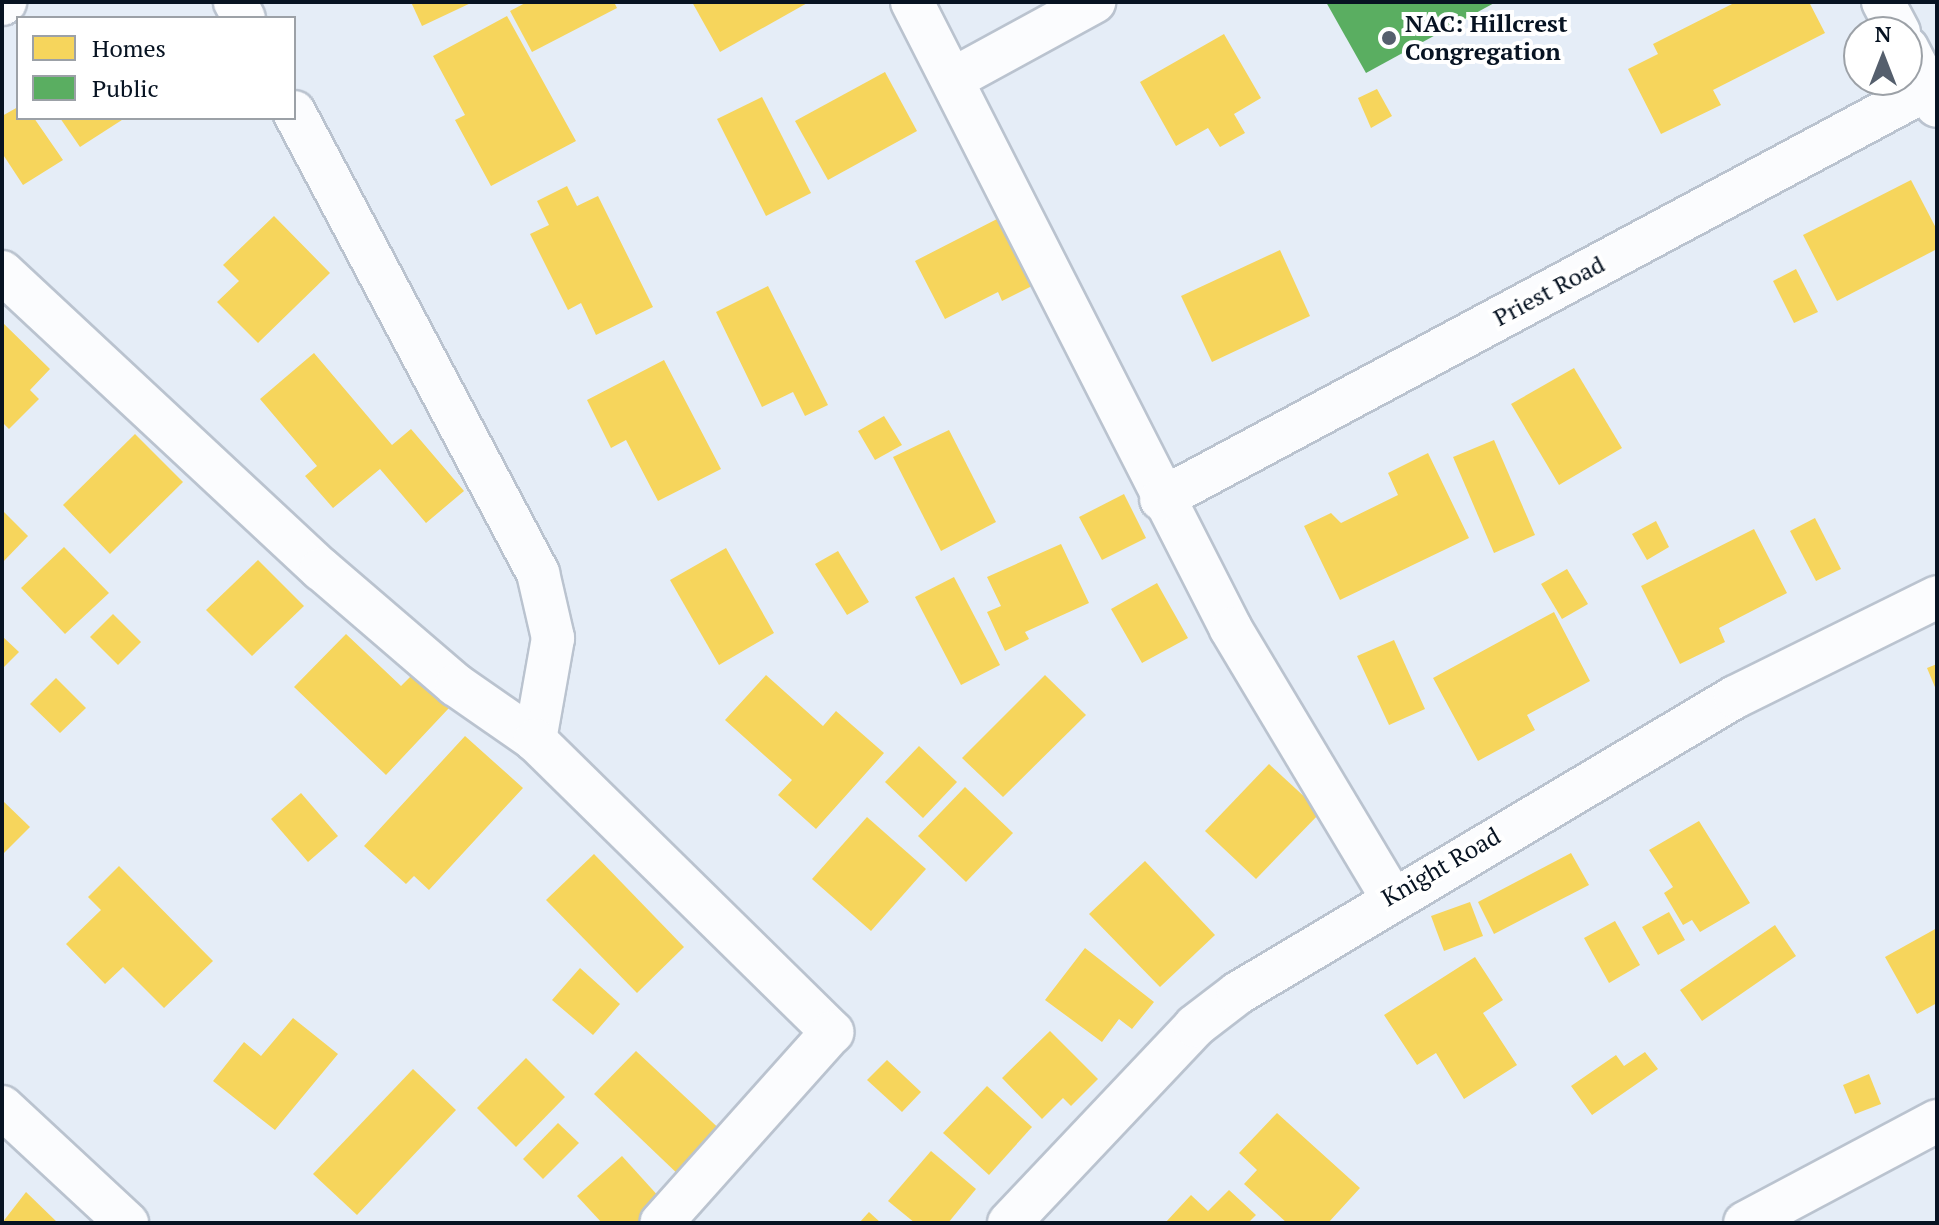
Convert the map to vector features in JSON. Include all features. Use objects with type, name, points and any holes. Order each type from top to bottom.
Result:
[{"type":"street","points":[[912,2],[1161,499],[1390,895]]},
{"type":"street","points":[[953,79],[1094,2]]},
{"type":"street","points":[[1923,75],[1934,93]]},
{"type":"street","name":"Priest Road","points":[[1161,499],[1934,93]]},
{"type":"street","points":[[296,116],[538,573],[553,638],[535,740]]},
{"type":"street","points":[[2,272],[321,569],[456,685],[535,740],[832,1032],[661,1223]]},
{"type":"street","name":"Knight Road","points":[[1009,1223],[1195,1026],[1390,895],[1735,697],[1937,597]]},
{"type":"street","points":[[2,1107],[127,1223]]},
{"type":"street","points":[[1745,1223],[1937,1121]]},
{"type":"building: Homes","points":[[411,2],[473,2],[422,26]]},
{"type":"building: Homes","points":[[527,2],[614,2],[617,8],[532,52],[510,11]]},
{"type":"building: Homes","points":[[692,2],[809,2],[720,52]]},
{"type":"building: Homes","points":[[1736,2],[1809,2],[1825,33],[1713,90],[1721,105],[1661,134],[1628,69],[1658,54],[1653,44]]},
{"type":"building: Homes","points":[[507,16],[576,141],[491,186],[455,120],[465,115],[433,56]]},
{"type":"building: Homes","points":[[1224,34],[1261,98],[1234,114],[1245,133],[1220,147],[1208,128],[1176,146],[1140,82]]},
{"type":"building: Homes","points":[[885,72],[917,131],[828,180],[795,121]]},
{"type":"building: Homes","points":[[1377,89],[1392,116],[1371,128],[1358,98]]},
{"type":"building: Homes","points":[[762,97],[811,193],[766,216],[717,119]]},
{"type":"building: Homes","points":[[16,108],[16,120],[35,120],[63,160],[23,185],[2,153],[2,116]]},
{"type":"building: Homes","points":[[61,120],[122,120],[80,147]]},
{"type":"building: Homes","points":[[1911,180],[1937,230],[1937,249],[1837,301],[1803,235]]},
{"type":"building: Homes","points":[[567,186],[577,206],[598,196],[653,307],[596,335],[581,303],[568,310],[530,234],[549,225],[537,201]]},
{"type":"building: Homes","points":[[274,216],[330,273],[258,343],[217,302],[239,281],[223,265]]},
{"type":"building: Homes","points":[[997,219],[1032,286],[1002,301],[998,292],[945,319],[915,261]]},
{"type":"building: Homes","points":[[1280,250],[1310,316],[1212,362],[1181,296]]},
{"type":"building: Homes","points":[[1796,269],[1818,312],[1794,323],[1773,281]]},
{"type":"building: Homes","points":[[768,286],[828,405],[805,416],[793,392],[762,407],[716,312]]},
{"type":"building: Homes","points":[[2,322],[50,369],[30,390],[39,399],[9,429],[2,422]]},
{"type":"building: Homes","points":[[314,353],[392,445],[411,429],[464,491],[426,523],[380,469],[333,508],[305,476],[317,466],[260,399]]},
{"type":"building: Homes","points":[[664,360],[721,469],[658,501],[626,440],[611,448],[587,400]]},
{"type":"building: Homes","points":[[1574,368],[1622,448],[1559,485],[1511,404]]},
{"type":"building: Homes","points":[[884,416],[902,445],[875,460],[858,431]]},
{"type":"building: Homes","points":[[949,430],[996,522],[941,551],[893,457]]},
{"type":"building: Homes","points":[[135,434],[183,482],[110,554],[63,505]]},
{"type":"building: Homes","points":[[1494,440],[1535,535],[1494,553],[1453,457]]},
{"type":"building: Homes","points":[[1428,453],[1469,538],[1340,600],[1304,526],[1331,513],[1341,523],[1398,495],[1388,473]]},
{"type":"building: Homes","points":[[1124,494],[1146,538],[1102,560],[1079,517]]},
{"type":"building: Homes","points":[[2,510],[28,536],[2,563]]},
{"type":"building: Homes","points":[[1815,518],[1841,569],[1816,581],[1790,531]]},
{"type":"building: Homes","points":[[1656,521],[1669,547],[1647,560],[1632,534]]},
{"type":"building: Homes","points":[[1754,529],[1787,593],[1719,628],[1725,642],[1680,664],[1641,586]]},
{"type":"building: Homes","points":[[1061,544],[1089,603],[1025,632],[1029,639],[1005,651],[987,612],[1001,606],[987,577]]},
{"type":"building: Homes","points":[[64,547],[109,593],[65,634],[21,588]]},
{"type":"building: Homes","points":[[726,548],[774,633],[719,665],[670,580]]},
{"type":"building: Homes","points":[[838,551],[869,602],[847,615],[815,564]]},
{"type":"building: Homes","points":[[258,560],[304,606],[252,656],[206,610]]},
{"type":"building: Homes","points":[[1567,569],[1588,604],[1562,619],[1541,584]]},
{"type":"building: Homes","points":[[954,577],[1000,665],[961,685],[915,597]]},
{"type":"building: Homes","points":[[1157,583],[1188,638],[1142,663],[1111,609]]},
{"type":"building: Homes","points":[[1554,612],[1590,681],[1527,715],[1535,730],[1478,761],[1433,678]]},
{"type":"building: Homes","points":[[113,614],[141,642],[118,665],[90,637]]},
{"type":"building: Homes","points":[[346,634],[401,686],[413,674],[449,708],[386,775],[294,687]]},
{"type":"building: Homes","points":[[2,636],[19,652],[2,669]]},
{"type":"building: Homes","points":[[1394,640],[1425,709],[1389,725],[1357,656]]},
{"type":"building: Homes","points":[[1937,664],[1937,692],[1927,668]]},
{"type":"building: Homes","points":[[766,675],[823,726],[836,711],[884,753],[816,829],[778,795],[792,780],[725,720]]},
{"type":"building: Homes","points":[[1045,675],[1086,715],[1003,797],[962,758]]},
{"type":"building: Homes","points":[[56,678],[86,708],[60,733],[30,704]]},
{"type":"building: Homes","points":[[465,736],[523,788],[429,890],[414,876],[406,884],[364,846]]},
{"type":"building: Homes","points":[[919,746],[957,782],[923,818],[885,782]]},
{"type":"building: Homes","points":[[1269,764],[1321,812],[1256,879],[1205,831]]},
{"type":"building: Homes","points":[[965,787],[1013,833],[966,882],[918,836]]},
{"type":"building: Homes","points":[[301,793],[338,836],[308,862],[271,819]]},
{"type":"building: Homes","points":[[2,800],[30,827],[2,855]]},
{"type":"building: Homes","points":[[867,817],[926,869],[871,931],[812,879]]},
{"type":"building: Homes","points":[[1699,821],[1750,903],[1700,932],[1692,920],[1683,925],[1664,893],[1673,887],[1649,850]]},
{"type":"building: Homes","points":[[1571,853],[1589,885],[1494,934],[1478,902]]},
{"type":"building: Homes","points":[[594,854],[684,947],[637,993],[546,900]]},
{"type":"building: Homes","points":[[1145,861],[1215,935],[1160,987],[1089,914]]},
{"type":"building: Homes","points":[[119,866],[213,961],[164,1008],[123,967],[105,984],[66,944],[101,910],[88,897]]},
{"type":"building: Homes","points":[[1470,902],[1483,936],[1444,951],[1431,916]]},
{"type":"building: Homes","points":[[1669,912],[1685,940],[1658,955],[1642,927]]},
{"type":"building: Homes","points":[[1615,921],[1640,965],[1609,983],[1584,938]]},
{"type":"building: Homes","points":[[1775,925],[1796,956],[1702,1021],[1680,990]]},
{"type":"building: Homes","points":[[1937,928],[1937,1003],[1917,1014],[1885,957]]},
{"type":"building: Homes","points":[[1085,948],[1154,1002],[1132,1029],[1119,1019],[1102,1042],[1045,1000]]},
{"type":"building: Homes","points":[[1475,957],[1503,1000],[1483,1013],[1517,1065],[1464,1099],[1436,1053],[1417,1065],[1384,1015]]},
{"type":"building: Homes","points":[[580,968],[620,1004],[593,1035],[552,1000]]},
{"type":"building: Homes","points":[[293,1018],[338,1054],[275,1130],[213,1081],[244,1042],[261,1056]]},
{"type":"building: Homes","points":[[1050,1031],[1098,1079],[1071,1106],[1063,1098],[1042,1119],[1002,1078]]},
{"type":"building: Homes","points":[[636,1051],[726,1135],[683,1179],[594,1094]]},
{"type":"building: Homes","points":[[1645,1052],[1658,1069],[1592,1115],[1571,1086],[1616,1055],[1624,1066]]},
{"type":"building: Homes","points":[[526,1058],[565,1097],[516,1147],[477,1108]]},
{"type":"building: Homes","points":[[887,1060],[921,1092],[902,1112],[867,1080]]},
{"type":"building: Homes","points":[[413,1069],[456,1110],[357,1215],[313,1174]]},
{"type":"building: Homes","points":[[1869,1074],[1881,1104],[1855,1114],[1843,1085]]},
{"type":"building: Homes","points":[[987,1086],[1032,1127],[989,1175],[943,1133]]},
{"type":"building: Homes","points":[[1277,1113],[1360,1188],[1328,1223],[1287,1223],[1244,1184],[1257,1170],[1239,1153]]},
{"type":"building: Homes","points":[[558,1123],[579,1143],[543,1179],[523,1159]]},
{"type":"building: Homes","points":[[931,1151],[976,1189],[948,1223],[915,1223],[888,1201]]},
{"type":"building: Homes","points":[[622,1156],[670,1209],[655,1223],[602,1223],[577,1196]]},
{"type":"building: Homes","points":[[1229,1190],[1256,1215],[1248,1223],[1165,1223],[1191,1195],[1208,1211]]},
{"type":"building: Homes","points":[[26,1192],[58,1223],[2,1223]]},
{"type":"building: Homes","points":[[869,1212],[881,1223],[859,1223]]},
{"type":"building: Public","name":"NAC: Hillcrest Congregation","points":[[1326,2],[1496,2],[1366,73]]},
{"type":"place","name":"NAC: Hillcrest Congregation","points":[[1389,38]]}]
